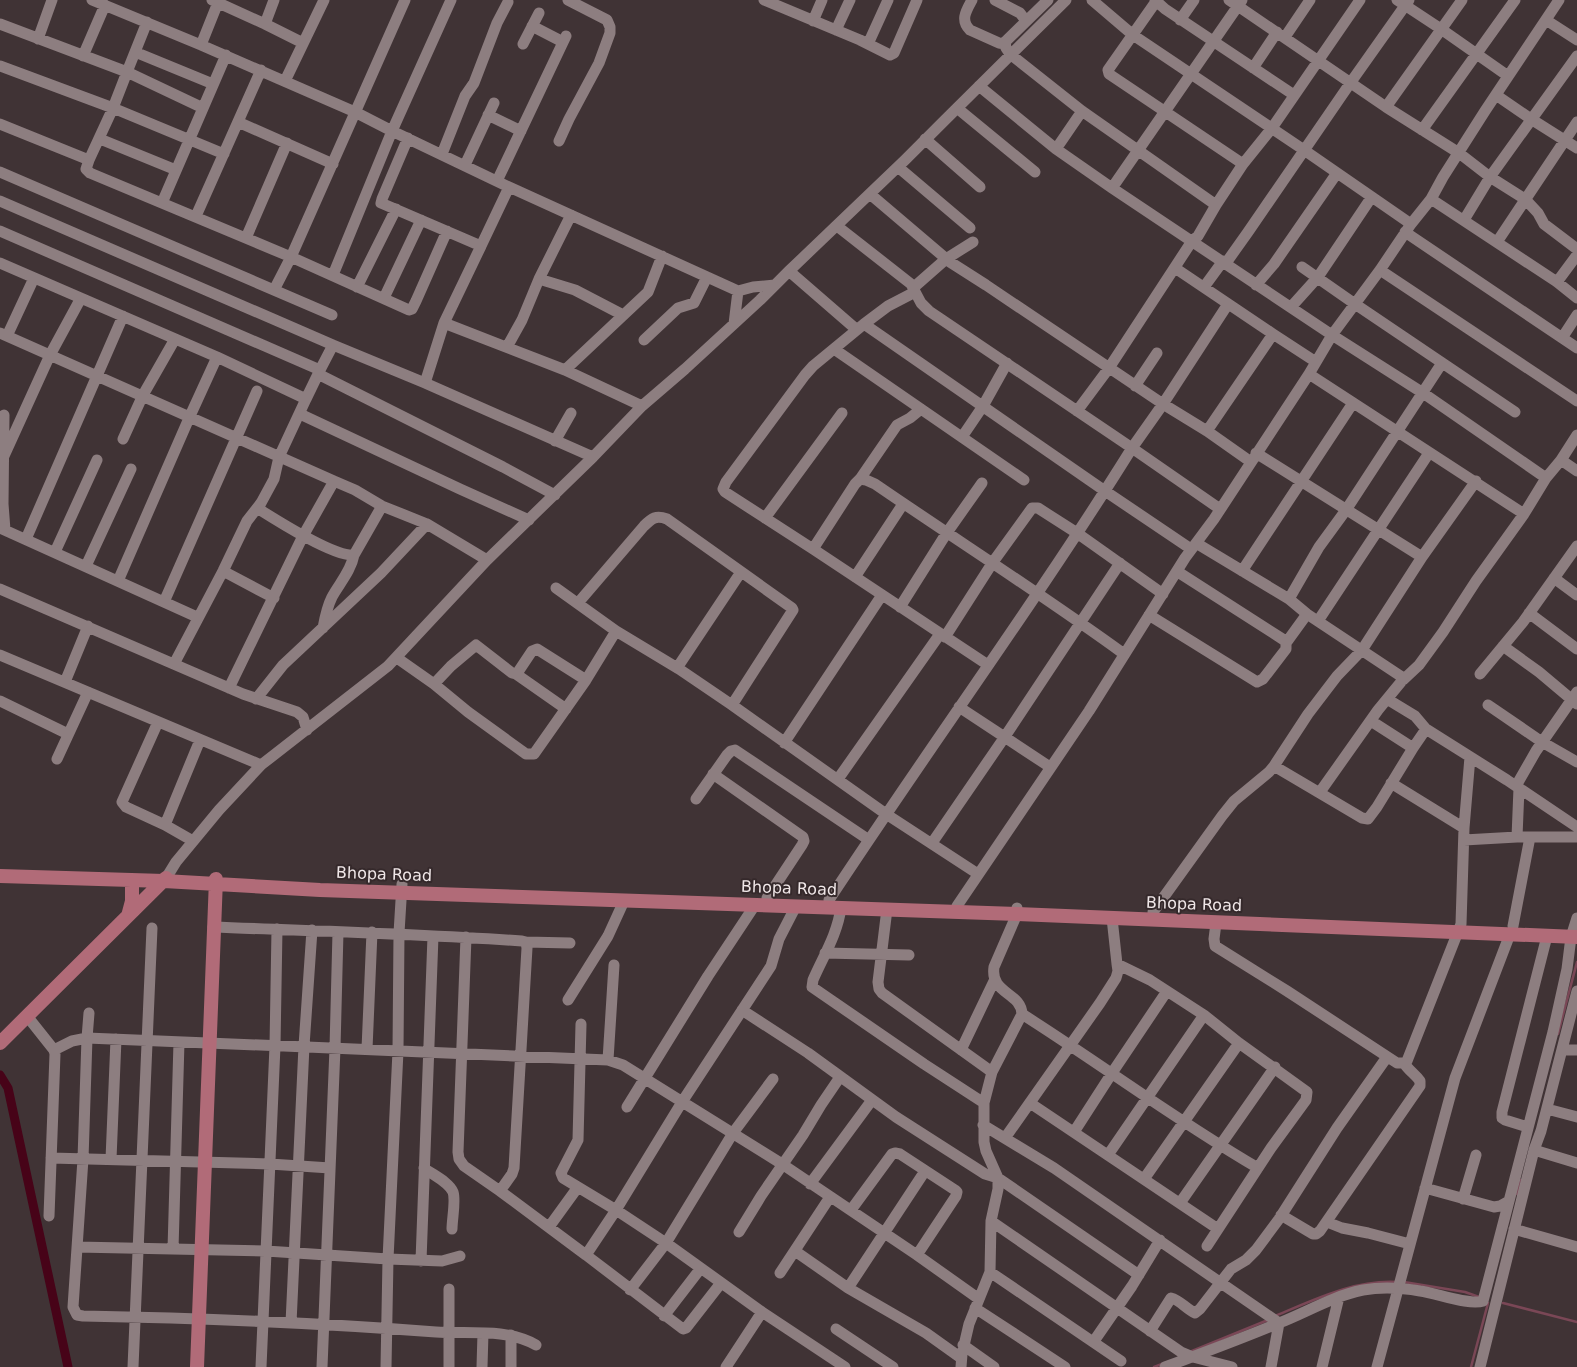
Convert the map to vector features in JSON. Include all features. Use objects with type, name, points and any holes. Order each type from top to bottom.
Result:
[{"type":"main road","name":"Bhopa Road","points":[[0,870],[216,882],[761,902],[796,906],[1153,912],[1460,928],[1575,931]]},
{"type":"main road","name":"Bhopa Road","points":[[0,876],[132,880],[166,878]]},
{"type":"main road","points":[[0,1043],[166,878]]},
{"type":"main road","points":[[128,917],[132,901],[132,880]]},
{"type":"main road","points":[[197,1367],[216,882]]},
{"type":"main road","name":"Bhopa Road","points":[[402,888],[624,901],[761,902],[829,900],[957,906],[1112,918],[1216,923],[1460,928]]},
{"type":"main road","name":"Bhopa Road","points":[[1512,930],[1547,936],[1575,931]]},
{"type":"street","points":[[38,39],[52,0]]},
{"type":"street","points":[[265,24],[274,0]]},
{"type":"street","points":[[286,81],[324,0]]},
{"type":"street","points":[[274,290],[291,257],[405,0]]},
{"type":"street","points":[[333,275],[392,131],[451,0]]},
{"type":"street","points":[[559,141],[599,63],[610,30],[609,23],[606,20],[568,0]]},
{"type":"street","points":[[764,0],[780,3],[888,54],[893,54],[917,0]]},
{"type":"street","points":[[813,20],[822,0]]},
{"type":"street","points":[[836,30],[850,0]]},
{"type":"street","points":[[868,44],[888,0]]},
{"type":"street","points":[[972,0],[964,19],[967,27],[1008,49],[1082,111],[1216,205]]},
{"type":"street","points":[[995,0],[1020,13],[1026,21]]},
{"type":"street","points":[[1033,0],[1036,12]]},
{"type":"street","points":[[166,878],[176,862],[219,810],[261,765],[397,658],[487,560],[555,495],[642,406],[734,324],[898,168],[979,86],[1008,49],[1026,21],[1048,0]]},
{"type":"street","points":[[1008,49],[1066,0]]},
{"type":"street","points":[[1092,0],[1133,35],[1384,205],[1408,228],[1577,348]]},
{"type":"street","points":[[1243,164],[1109,74],[1108,70],[1156,0],[1165,10],[1294,96]]},
{"type":"street","points":[[1180,20],[1194,0]]},
{"type":"street","points":[[1253,68],[1310,0]]},
{"type":"street","points":[[1077,411],[1109,368],[1192,241],[1198,236],[1243,164],[1272,128],[1360,0]]},
{"type":"street","points":[[1386,107],[1462,0]]},
{"type":"street","points":[[1422,130],[1515,0]]},
{"type":"street","points":[[957,906],[1088,711],[1194,546],[1309,374],[1332,335],[1408,228],[1431,199],[1496,94],[1560,0]]},
{"type":"street","points":[[201,44],[216,1],[303,43]]},
{"type":"street","points":[[83,56],[99,2],[201,44],[355,112],[509,187],[738,292],[754,287],[775,285]]},
{"type":"street","points":[[442,154],[465,96],[474,83],[495,28],[508,2]]},
{"type":"street","points":[[1112,188],[1214,41],[1236,2],[1386,107],[1525,199],[1538,213],[1544,224],[1577,248]]},
{"type":"street","points":[[1204,287],[1304,150],[1404,2],[1508,76]]},
{"type":"street","points":[[523,44],[538,13]]},
{"type":"street","points":[[1546,20],[1577,40]]},
{"type":"street","points":[[147,22],[100,139],[89,160],[86,168],[90,173],[333,275],[407,310],[412,309],[447,231]]},
{"type":"street","points":[[0,24],[126,72],[203,108]]},
{"type":"street","points":[[497,181],[564,39],[532,26]]},
{"type":"street","points":[[135,52],[213,84]]},
{"type":"street","points":[[162,203],[226,55]]},
{"type":"street","points":[[1464,220],[1490,177],[1577,56]]},
{"type":"street","points":[[0,66],[113,108],[224,154]]},
{"type":"street","points":[[196,216],[261,70]]},
{"type":"street","points":[[979,86],[1056,149],[1112,188],[1256,285],[1423,393],[1546,478]]},
{"type":"street","points":[[1496,94],[1577,148]]},
{"type":"street","points":[[465,165],[494,103]]},
{"type":"street","points":[[957,108],[1035,172]]},
{"type":"street","points":[[1056,149],[1082,111]]},
{"type":"street","points":[[488,115],[521,131]]},
{"type":"street","points":[[238,122],[333,164]]},
{"type":"street","points":[[1496,242],[1577,122]]},
{"type":"street","points":[[0,124],[89,160]]},
{"type":"street","points":[[408,138],[381,201],[382,203],[481,246]]},
{"type":"street","points":[[100,139],[176,170]]},
{"type":"street","points":[[925,139],[980,187]]},
{"type":"street","points":[[246,238],[287,144]]},
{"type":"street","points":[[898,168],[970,228]]},
{"type":"street","points":[[0,172],[332,315]]},
{"type":"street","points":[[1256,285],[1274,264],[1337,173]]},
{"type":"street","points":[[426,383],[444,323],[509,187]]},
{"type":"street","points":[[870,194],[946,259],[1135,386],[1207,431],[1301,482],[1422,558]]},
{"type":"street","points":[[1291,307],[1318,277],[1371,198]]},
{"type":"street","points":[[1431,199],[1558,282],[1577,298]]},
{"type":"street","points":[[0,201],[333,345],[426,383],[593,457]]},
{"type":"street","points":[[358,288],[396,209]]},
{"type":"street","points":[[507,347],[522,320],[539,279],[571,215]]},
{"type":"street","points":[[384,298],[421,220]]},
{"type":"street","points":[[836,226],[903,277],[929,311],[1220,509]]},
{"type":"street","points":[[0,231],[319,372],[555,495]]},
{"type":"street","points":[[973,242],[946,259],[914,290],[888,306],[813,366],[724,485],[723,489],[988,665]]},
{"type":"street","points":[[1558,282],[1577,255]]},
{"type":"street","points":[[565,370],[649,290],[662,256]]},
{"type":"street","points":[[0,263],[217,357],[306,399]]},
{"type":"street","points":[[1302,267],[1515,412]]},
{"type":"street","points":[[1175,268],[1316,362]]},
{"type":"street","points":[[1380,270],[1577,401]]},
{"type":"street","points":[[788,271],[861,327],[983,406],[1105,491],[1194,546],[1242,571],[1288,599],[1307,614],[1400,675],[1403,680]]},
{"type":"street","points":[[644,340],[678,308],[694,303],[707,277]]},
{"type":"street","points":[[34,278],[3,334],[355,490],[382,506],[427,524],[487,560]]},
{"type":"street","points":[[539,279],[575,290],[623,314]]},
{"type":"street","points":[[734,324],[738,292]]},
{"type":"street","points":[[4,456],[50,355],[81,298]]},
{"type":"street","points":[[829,900],[1037,593],[1228,304]]},
{"type":"street","points":[[1562,338],[1577,315]]},
{"type":"street","points":[[26,539],[123,316]]},
{"type":"street","points":[[444,323],[565,370],[642,406]]},
{"type":"street","points":[[1207,431],[1273,334]]},
{"type":"street","points":[[123,439],[142,395],[175,339]]},
{"type":"street","points":[[174,664],[247,521],[264,498],[274,479],[279,457],[333,345]]},
{"type":"street","points":[[834,349],[1024,480]]},
{"type":"street","points":[[1135,386],[1157,353]]},
{"type":"street","points":[[118,581],[217,357]]},
{"type":"street","points":[[962,437],[983,406],[1007,363]]},
{"type":"street","points":[[1288,599],[1319,546],[1346,510],[1442,364]]},
{"type":"street","points":[[1309,374],[1524,514]]},
{"type":"street","points":[[164,602],[257,391]]},
{"type":"street","points":[[1242,571],[1329,436],[1353,403]]},
{"type":"street","points":[[813,549],[897,425],[921,409]]},
{"type":"street","points":[[765,518],[842,412]]},
{"type":"street","points":[[555,440],[571,413]]},
{"type":"street","points":[[300,414],[529,520]]},
{"type":"street","points":[[4,415],[2,529],[197,617]]},
{"type":"street","points":[[1320,792],[1388,699],[1424,658],[1577,435]]},
{"type":"street","points":[[1318,621],[1429,453]]},
{"type":"street","points":[[55,552],[97,460]]},
{"type":"street","points":[[1561,460],[1577,471]]},
{"type":"street","points":[[86,566],[130,469]]},
{"type":"street","points":[[860,479],[875,484],[946,534],[993,562],[1124,654]]},
{"type":"street","points":[[229,688],[304,536],[334,481]]},
{"type":"street","points":[[1153,912],[1222,816],[1234,801],[1269,772],[1336,676],[1362,650],[1422,558],[1476,481]]},
{"type":"street","points":[[900,607],[946,534],[982,483]]},
{"type":"street","points":[[855,577],[903,504]]},
{"type":"street","points":[[323,628],[332,598],[382,506]]},
{"type":"street","points":[[257,508],[304,536],[334,550],[351,556],[354,555]]},
{"type":"street","points":[[838,780],[943,636],[1032,508],[1038,508],[1077,533],[1163,594]]},
{"type":"street","points":[[578,603],[652,518],[657,516],[667,519],[793,610],[732,705]]},
{"type":"street","points":[[256,699],[277,671],[381,574],[427,524]]},
{"type":"street","points":[[1480,674],[1529,613],[1577,546]]},
{"type":"street","points":[[932,843],[1120,563]]},
{"type":"street","points":[[223,571],[274,598]]},
{"type":"street","points":[[677,668],[741,572]]},
{"type":"street","points":[[1178,572],[1286,643]]},
{"type":"street","points":[[1554,578],[1577,595]]},
{"type":"street","points":[[556,588],[616,631],[677,668],[732,705],[886,814],[978,874]]},
{"type":"street","points":[[0,589],[229,688],[300,714],[305,721],[307,730]]},
{"type":"street","points":[[784,743],[882,596]]},
{"type":"street","points":[[1529,613],[1577,648]]},
{"type":"street","points":[[1149,615],[1257,682],[1263,679],[1286,649],[1286,643],[1307,614]]},
{"type":"street","points":[[64,682],[88,626]]},
{"type":"street","points":[[397,658],[526,754],[531,755],[536,752],[586,680],[616,631]]},
{"type":"street","points":[[434,684],[451,666],[476,645],[512,673],[566,709]]},
{"type":"street","points":[[1503,646],[1575,699],[1542,742],[1518,787],[1517,837]]},
{"type":"street","points":[[516,674],[532,651],[537,649],[586,680]]},
{"type":"street","points":[[0,655],[261,765]]},
{"type":"street","points":[[57,759],[88,692]]},
{"type":"street","points":[[1388,699],[1415,716],[1426,730],[1518,787],[1577,827]]},
{"type":"street","points":[[0,701],[68,734]]},
{"type":"street","points":[[1488,705],[1542,742],[1577,762]]},
{"type":"street","points":[[960,707],[1050,767]]},
{"type":"street","points":[[1371,721],[1413,748]]},
{"type":"street","points":[[158,722],[122,802],[126,806],[193,841]]},
{"type":"street","points":[[1274,766],[1366,820],[1370,818],[1426,730]]},
{"type":"street","points":[[165,825],[200,740]]},
{"type":"street","points":[[696,799],[727,755],[735,750],[869,840]]},
{"type":"street","points":[[1404,1063],[1460,928],[1464,828],[1470,757]]},
{"type":"street","points":[[627,1107],[708,976],[804,840],[803,837],[713,774]]},
{"type":"street","points":[[1392,784],[1464,828]]},
{"type":"street","points":[[1464,840],[1517,837],[1577,837]]},
{"type":"street","points":[[1377,1367],[1455,1078],[1512,930],[1530,837]]},
{"type":"street","points":[[386,1367],[388,1260],[398,1051],[399,933],[402,888]]},
{"type":"street","points":[[568,1000],[608,936],[624,901]]},
{"type":"street","points":[[586,1255],[682,1102],[771,966],[779,939],[796,906]]},
{"type":"street","points":[[841,907],[839,921],[812,980],[812,987],[984,1103]]},
{"type":"street","points":[[886,909],[878,982],[879,989],[992,1072]]},
{"type":"street","points":[[960,1050],[994,981],[994,966],[1017,911]]},
{"type":"street","points":[[1005,1138],[1116,978],[1118,971],[1112,918]]},
{"type":"street","points":[[1216,923],[1215,946],[1287,990],[1397,1064],[1404,1063]]},
{"type":"street","points":[[213,927],[399,933],[526,942],[570,943]]},
{"type":"street","points":[[133,1367],[152,928]]},
{"type":"street","points":[[261,1367],[275,1046],[277,929]]},
{"type":"street","points":[[291,1323],[304,1046],[312,930]]},
{"type":"street","points":[[1165,1367],[1187,1355],[1274,1320],[1364,1290],[1400,1283],[1420,1291],[1472,1302],[1483,1301],[1565,978],[1575,931]]},
{"type":"street","points":[[322,1367],[338,932]]},
{"type":"street","points":[[367,1050],[372,932]]},
{"type":"street","points":[[421,1261],[433,936]]},
{"type":"street","points":[[1528,1126],[1505,1120],[1502,1118],[1502,1112],[1547,936]]},
{"type":"street","points":[[466,937],[458,1130],[459,1159],[464,1166],[549,1227],[680,1328],[686,1328],[721,1283]]},
{"type":"street","points":[[500,1191],[508,1181],[514,1168],[528,948],[526,942]]},
{"type":"street","points":[[825,953],[909,955]]},
{"type":"street","points":[[1117,964],[1150,980],[1204,1015],[1239,1043],[1308,1092],[1306,1100],[1258,1168],[1207,1246]]},
{"type":"street","points":[[608,1060],[614,965]]},
{"type":"street","points":[[994,981],[1019,1004],[1022,1014],[1220,1146],[1258,1168]]},
{"type":"street","points":[[1480,1367],[1534,1150],[1576,1004],[1577,991]]},
{"type":"street","points":[[1074,1132],[1167,992]]},
{"type":"street","points":[[742,1010],[808,1053],[872,1100],[980,1171],[998,1178],[1139,1274]]},
{"type":"street","points":[[89,1013],[83,1159],[73,1308],[75,1313],[83,1316],[325,1324],[450,1333],[511,1335],[524,1338],[536,1346]]},
{"type":"street","points":[[961,1363],[963,1345],[971,1316],[990,1272],[991,1221],[998,1189],[998,1178],[986,1151],[984,1103],[992,1072],[1022,1014]]},
{"type":"street","points":[[1108,1155],[1204,1015]]},
{"type":"street","points":[[27,1016],[54,1050],[55,1058],[49,1216]]},
{"type":"street","points":[[581,1024],[578,1140],[561,1173],[563,1178],[666,1243],[762,1312],[845,1367]]},
{"type":"street","points":[[54,1050],[72,1041],[87,1038],[608,1060],[623,1065],[734,1133],[884,1232],[917,1255],[977,1304],[1064,1367]]},
{"type":"street","points":[[111,1159],[116,1040]]},
{"type":"street","points":[[173,1249],[179,1042]]},
{"type":"street","points":[[1144,1179],[1239,1043]]},
{"type":"street","points":[[1562,1050],[1577,1050]]},
{"type":"street","points":[[1150,1331],[1171,1298],[1195,1312],[1233,1267],[1251,1256],[1282,1214],[1337,1128],[1387,1057]]},
{"type":"street","points":[[1282,1214],[1316,1234],[1320,1231],[1420,1086],[1419,1079],[1404,1063]]},
{"type":"street","points":[[1180,1203],[1275,1067]]},
{"type":"street","points":[[739,1232],[840,1076]]},
{"type":"street","points":[[630,1290],[666,1243],[734,1133],[773,1078]]},
{"type":"street","points":[[810,1184],[872,1100]]},
{"type":"street","points":[[1030,1103],[1218,1229]]},
{"type":"street","points":[[1547,1109],[1577,1117]]},
{"type":"street","points":[[984,1125],[1054,1168],[1274,1320]]},
{"type":"street","points":[[1534,1150],[1577,1163]]},
{"type":"street","points":[[851,1210],[892,1154],[895,1153],[900,1154],[955,1190],[957,1194],[917,1255]]},
{"type":"street","points":[[1463,1199],[1476,1155]]},
{"type":"street","points":[[51,1158],[176,1160],[330,1168]]},
{"type":"street","points":[[424,1168],[452,1190],[454,1198],[452,1229]]},
{"type":"street","points":[[848,1288],[925,1171]]},
{"type":"street","points":[[549,1227],[578,1187]]},
{"type":"street","points":[[1425,1188],[1494,1207],[1509,1201]]},
{"type":"street","points":[[780,1273],[830,1197]]},
{"type":"street","points":[[991,1221],[1187,1355],[1232,1367]]},
{"type":"street","points":[[1326,1222],[1342,1228],[1410,1244]]},
{"type":"street","points":[[1514,1229],[1577,1247]]},
{"type":"street","points":[[1094,1341],[1160,1240]]},
{"type":"street","points":[[77,1247],[266,1251],[421,1261],[442,1261],[460,1256]]},
{"type":"street","points":[[795,1251],[848,1288],[926,1333],[961,1363]]},
{"type":"street","points":[[664,1316],[701,1268]]},
{"type":"street","points":[[990,1272],[1121,1361]]},
{"type":"street","points":[[449,1289],[449,1367]]},
{"type":"street","points":[[1322,1367],[1339,1297]]},
{"type":"street","points":[[729,1366],[762,1312]]},
{"type":"street","points":[[1271,1367],[1274,1320]]},
{"type":"street","points":[[836,1329],[893,1367]]},
{"type":"street","points":[[482,1367],[483,1333]]},
{"type":"street","points":[[511,1335],[511,1367]]},
{"type":"street","points":[[963,1345],[994,1367]]},
{"type":"waterway","points":[[1558,1034],[1577,962]]},
{"type":"waterway","points":[[0,1075],[8,1088],[68,1367]]},
{"type":"waterway","points":[[1517,1194],[1520,1180]]},
{"type":"waterway","points":[[1275,1316],[1334,1292],[1364,1284],[1396,1282]]},
{"type":"waterway","points":[[1404,1282],[1465,1292],[1479,1297]]},
{"type":"waterway","points":[[1471,1367],[1488,1303]]},
{"type":"waterway","points":[[1503,1303],[1577,1322]]},
{"type":"waterway","points":[[1192,1351],[1268,1320]]},
{"type":"waterway","points":[[1154,1367],[1162,1364]]}]
